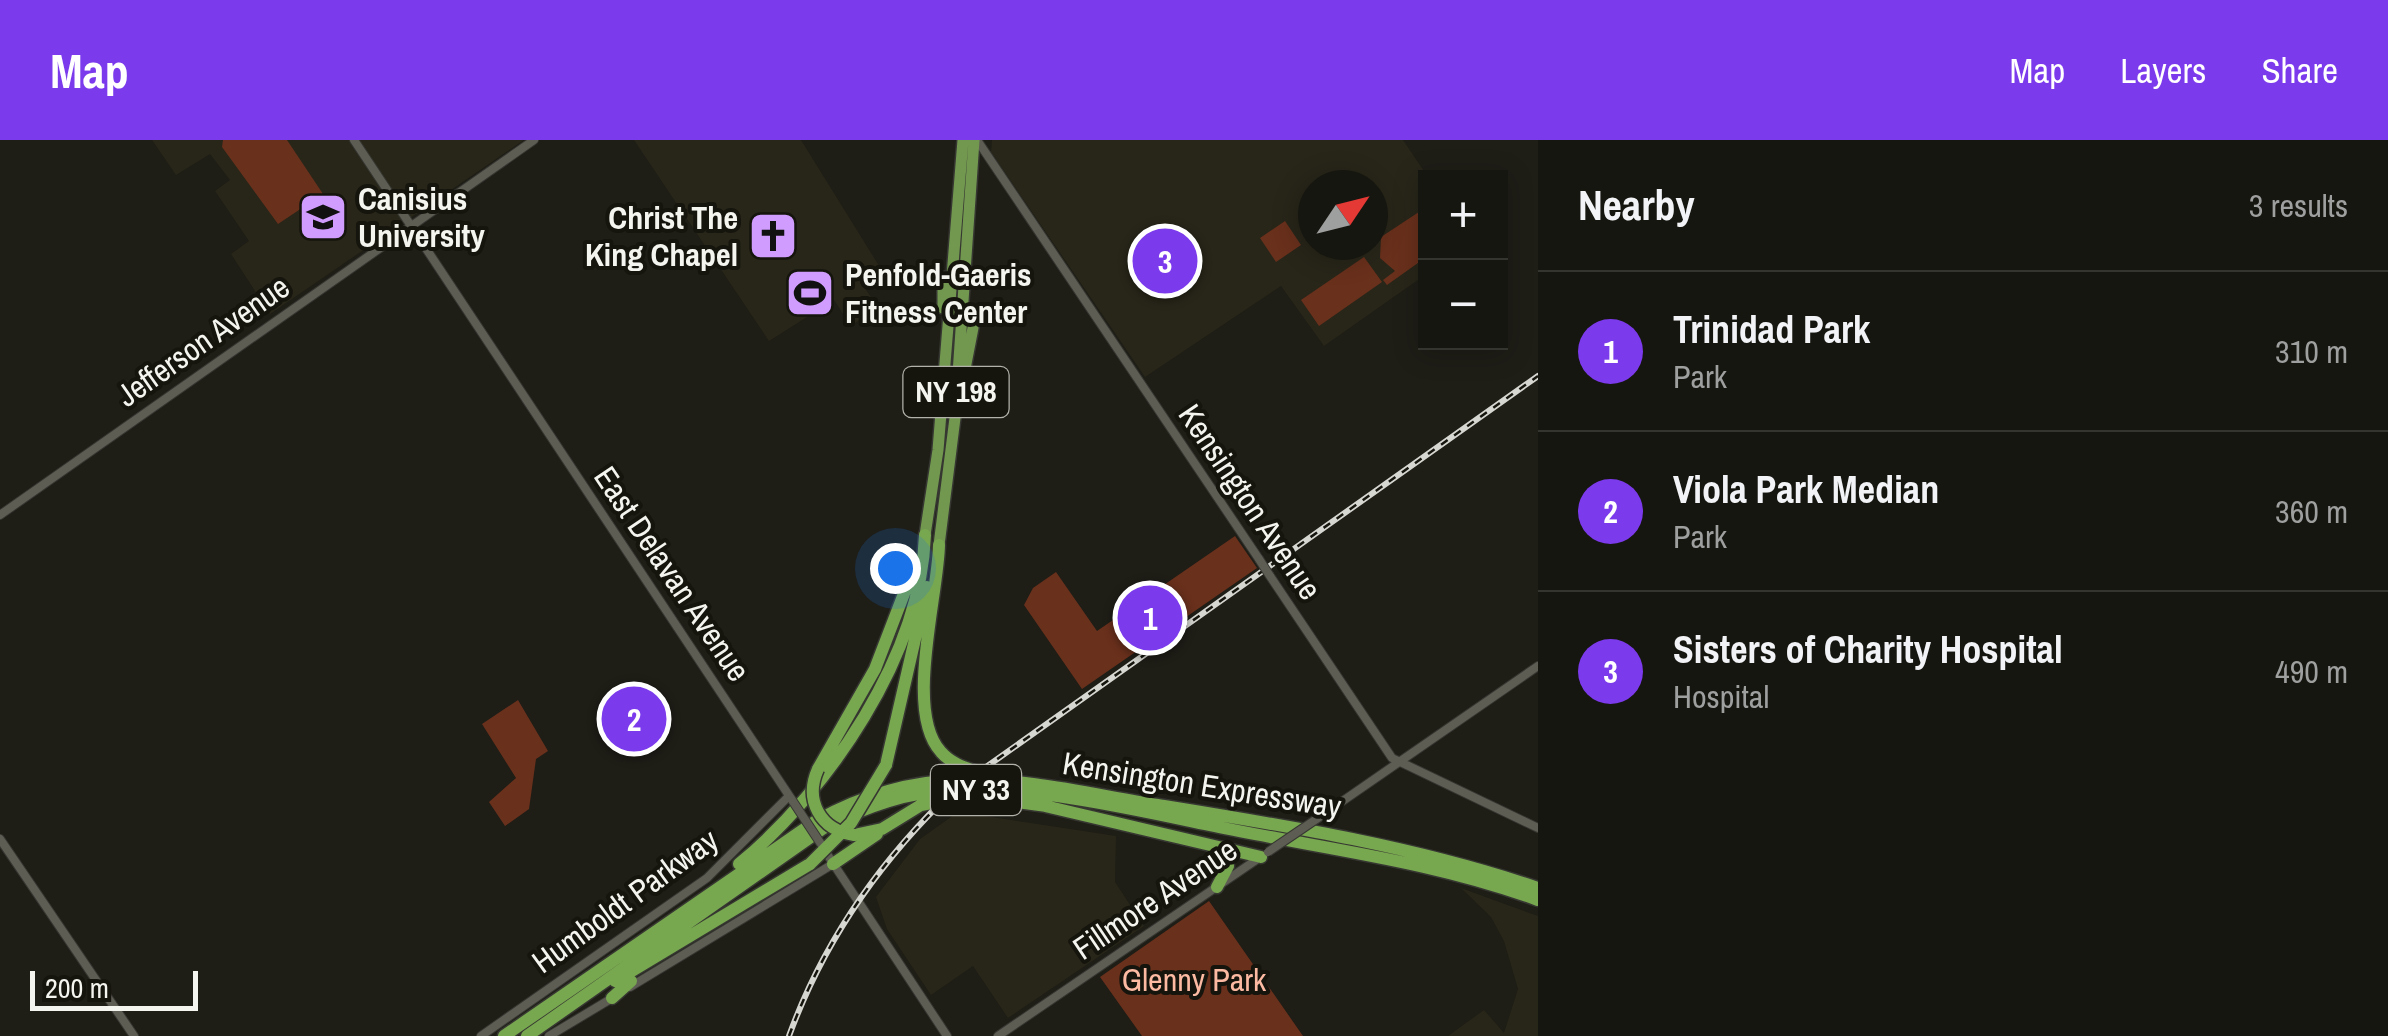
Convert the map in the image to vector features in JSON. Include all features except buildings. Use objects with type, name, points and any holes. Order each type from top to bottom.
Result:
[{"type":"highway","name":"NY 198","points":[[925,535],[936,466],[963,140]]},
{"type":"highway","name":"NY 198","points":[[939,545],[955,418],[977,142]]},
{"type":"highway","points":[[943,277],[946,352]]},
{"type":"highway","points":[[955,418],[974,328]]},
{"type":"highway","points":[[882,829],[854,836],[836,830],[819,815],[812,792],[818,769],[875,669],[925,535]]},
{"type":"highway","points":[[710,892],[791,817],[851,738],[900,638],[920,573],[925,535]]},
{"type":"highway","points":[[575,1002],[702,931],[810,864],[851,824],[886,765],[939,545]]},
{"type":"highway","points":[[939,545],[925,696],[926,726],[948,758],[995,780]]},
{"type":"highway","name":"Kensington Expressway","points":[[504,1036],[800,831],[859,800],[918,785],[995,780],[1373,840],[1461,862],[1538,888]]},
{"type":"highway","name":"Kensington Expressway","points":[[527,1036],[804,840],[886,802],[938,791],[989,790],[1216,826],[1438,868],[1538,900]]},
{"type":"highway","points":[[834,864],[916,807],[936,800],[980,798],[1216,826]]},
{"type":"highway","points":[[1045,806],[1221,850],[1264,855]]},
{"type":"highway","points":[[1217,887],[1228,866],[1221,850]]},
{"type":"highway","points":[[612,998],[618,989],[702,931]]},
{"type":"street","name":"East Delavan Avenue","points":[[354,140],[947,1036]]},
{"type":"street","name":"Jefferson Avenue","points":[[0,515],[534,140]]},
{"type":"street","name":"Kensington Avenue","points":[[977,142],[1392,758],[1538,828]]},
{"type":"street","name":"Fillmore Avenue","points":[[998,1036],[1538,666]]},
{"type":"street","points":[[1420,748],[1415,761],[1427,775]]},
{"type":"street","name":"Humboldt Parkway","points":[[481,1036],[706,878],[790,798]]},
{"type":"street","points":[[0,839],[134,1036]]},
{"type":"street","name":"Humboldt Parkway","points":[[550,1036],[834,864]]},
{"type":"shaded area","name":"Canisius University","points":[[152,140],[524,140],[270,314],[231,254],[249,241],[215,191],[230,180],[210,154],[176,175]]},
{"type":"shaded area","points":[[634,140],[801,140],[881,269],[866,278],[864,287],[878,307],[851,326],[834,300],[769,341]]},
{"type":"shaded area","points":[[992,140],[1403,140],[1423,170],[1418,170],[1418,280],[1324,346],[1281,286],[1145,377],[991,152]]},
{"type":"shaded area","points":[[958,812],[1116,836],[1115,882],[1144,926],[1008,1018],[973,966],[931,995],[887,929],[876,897],[920,839]]},
{"type":"shaded area","points":[[1461,888],[1538,916],[1538,1036],[1448,1036],[1484,1010],[1504,1033],[1518,989],[1504,941],[1491,917]]},
{"type":"green space","points":[[223,140],[287,140],[323,194],[278,224],[222,147]]},
{"type":"green space","points":[[1418,213],[1418,263],[1387,285],[1383,280],[1395,271],[1382,260],[1388,260],[1388,232]]},
{"type":"green space","points":[[1285,221],[1298,247],[1276,262],[1260,238]]},
{"type":"green space","points":[[1360,260],[1366,260],[1382,282],[1319,326],[1301,300]]},
{"type":"green space","points":[[1235,536],[1257,568],[1082,689],[1024,605],[1033,588],[1056,572],[1097,631]]},
{"type":"green space","points":[[518,700],[548,751],[536,759],[529,809],[505,826],[489,802],[516,778],[482,724]]},
{"type":"green space","name":"Glenny Park","points":[[1209,901],[1303,1036],[1142,1036],[1100,977]]},
{"type":"railway","points":[[789,1036],[819,967],[857,903],[903,844],[955,789],[1538,376]]},
{"type":"place","name":"Canisius University","points":[[323,217]]},
{"type":"place","name":"Christ The King Chapel","points":[[773,236]]},
{"type":"place","name":"Sisters of Charity Hospital","points":[[1165,261]]},
{"type":"place","name":"Penfold-Gaeris Fitness Center","points":[[810,293]]},
{"type":"place","name":"Trinidad Park","points":[[1150,618]]},
{"type":"place","name":"Viola Park Median","points":[[634,719]]}]
